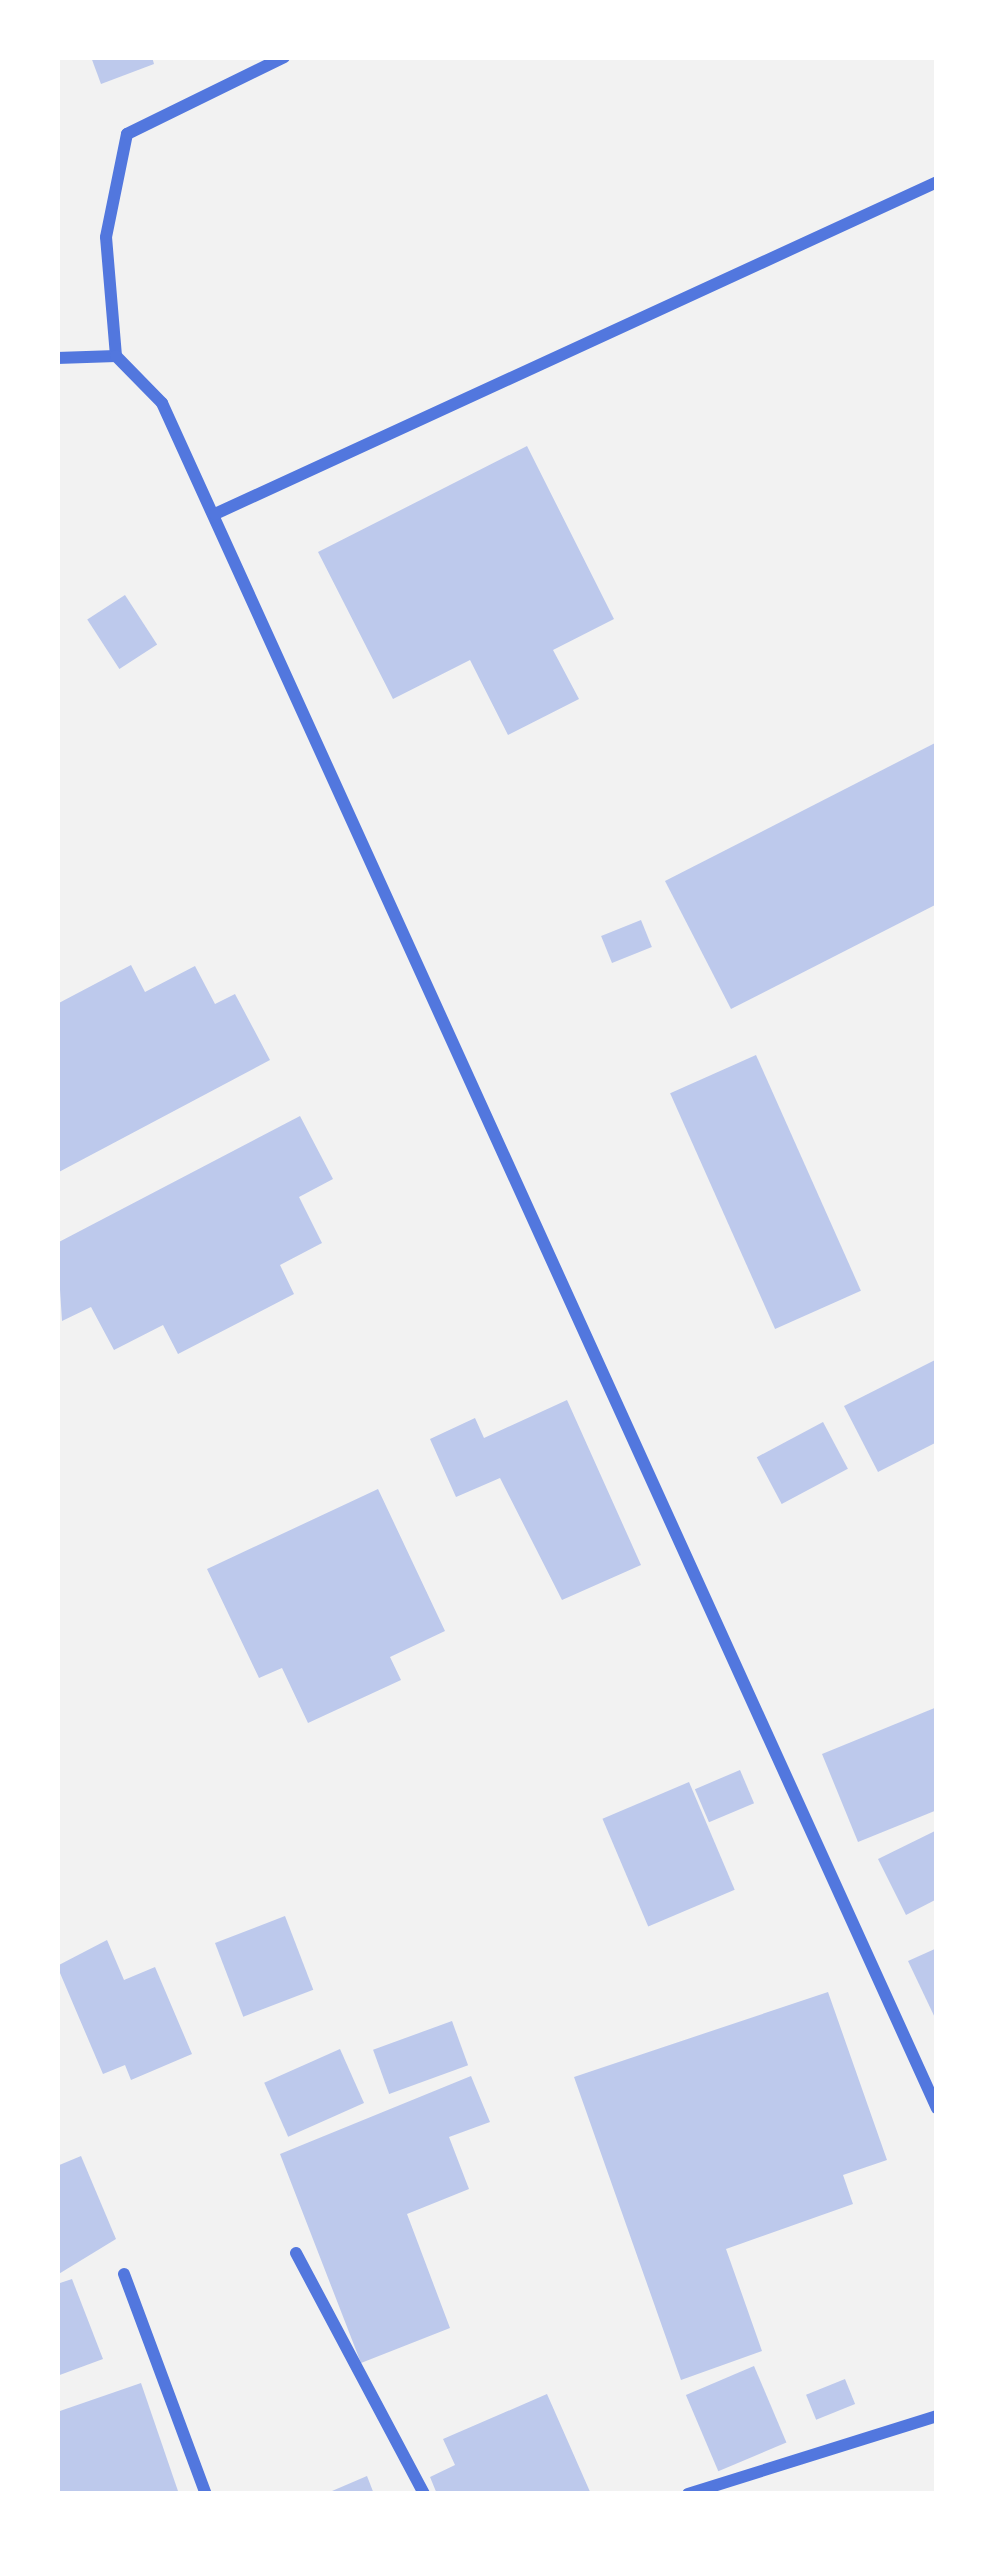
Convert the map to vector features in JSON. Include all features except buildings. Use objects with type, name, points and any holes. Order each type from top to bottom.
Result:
[{"type":"street","points":[[284,57],[127,134],[106,237],[116,356],[162,403],[215,514],[937,2108]]},
{"type":"street","points":[[215,514],[937,182]]},
{"type":"street","points":[[57,358],[116,356]]},
{"type":"street","points":[[296,2253],[424,2494]]},
{"type":"street","points":[[124,2274],[206,2494]]},
{"type":"street","points":[[688,2494],[937,2416]]}]
